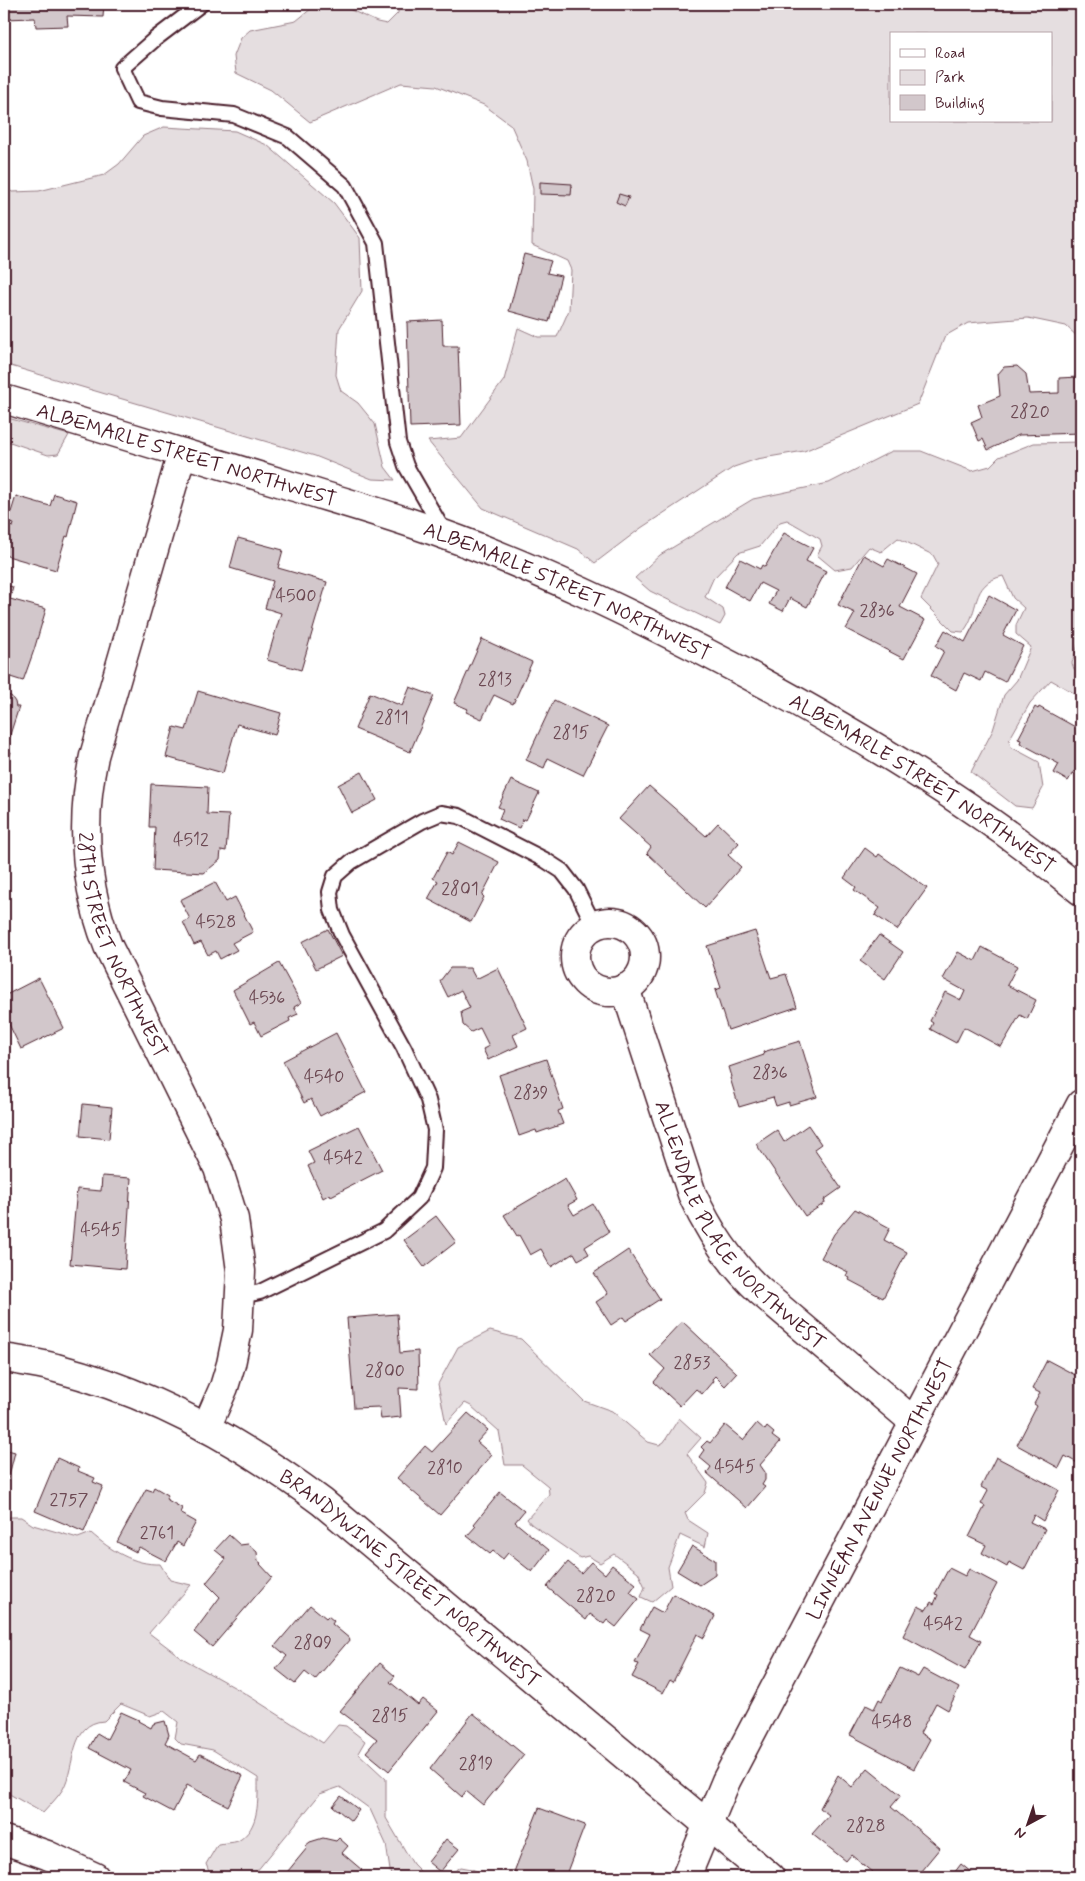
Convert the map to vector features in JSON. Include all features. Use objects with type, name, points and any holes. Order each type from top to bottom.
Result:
[{"type":"street","name":"ALBEMARLE STREET NORTHWEST","points":[[4,399],[413,523],[535,572],[620,610],[683,640],[804,705],[946,792],[1050,866],[1081,891]]},
{"type":"street","name":"28TH STREET NORTHWEST","points":[[182,453],[94,756],[87,796],[85,837],[86,864],[95,908],[108,946],[218,1168],[227,1193],[237,1232],[241,1296],[238,1330],[224,1387],[206,1428]]},
{"type":"street","points":[[618,922],[638,936],[643,947],[645,959],[642,971],[635,981],[625,988],[615,991],[604,991],[593,988],[584,981],[578,972],[575,950],[585,931],[594,925],[618,922]]},
{"type":"street","name":"ALLENDALE PLACE NORTHWEST","points":[[625,988],[686,1180],[704,1221],[720,1246],[760,1292],[914,1422]]},
{"type":"street","name":"LINNEAN AVENUE NORTHWEST","points":[[686,1877],[726,1781],[1081,1104]]},
{"type":"street","name":"BRANDYWINE STREET NORTHWEST","points":[[4,1358],[51,1366],[148,1400],[248,1451],[293,1480],[322,1502],[770,1877]]},
{"type":"street","points":[[4,1840],[47,1855],[95,1877]]},
{"type":"lane","points":[[201,4],[155,39],[122,68],[138,102],[162,108],[234,115],[288,137],[345,186],[376,243],[398,442],[410,473],[447,536]]},
{"type":"lane","points":[[241,1296],[260,1292],[384,1231],[419,1198],[433,1168],[435,1130],[428,1100],[404,1048],[342,935],[332,910],[330,892],[335,876],[350,862],[422,821],[441,813],[459,816],[545,860],[562,871],[576,889],[594,925]]},
{"type":"green space","points":[[317,4],[338,4],[377,22],[387,24],[398,13],[398,4],[1081,4],[1081,340],[1066,326],[1028,318],[968,323],[945,336],[918,404],[804,451],[757,459],[734,467],[641,528],[595,563],[578,549],[483,508],[428,441],[461,438],[504,380],[518,328],[538,337],[557,337],[569,310],[571,270],[567,261],[532,245],[533,189],[527,161],[511,125],[484,105],[436,86],[401,83],[310,122],[271,90],[236,73],[234,56],[241,38],[250,30],[296,21]]},
{"type":"green space","points":[[164,127],[235,131],[267,145],[334,203],[360,238],[362,291],[339,329],[336,375],[341,391],[358,403],[375,424],[385,467],[395,480],[372,479],[315,456],[4,364],[4,186],[12,192],[39,191],[104,175],[119,164],[143,136]]},
{"type":"green space","points":[[4,417],[69,435],[58,454],[48,455],[7,441],[4,442]]},
{"type":"green space","points":[[1081,442],[1081,636],[1072,663],[1074,669],[1081,673],[1081,697],[1051,680],[1030,703],[1009,740],[1011,747],[1039,762],[1043,788],[1032,808],[1015,806],[971,772],[993,730],[1004,695],[1017,680],[1031,647],[1016,634],[1016,625],[1024,608],[1013,598],[1003,576],[992,580],[980,592],[972,616],[963,632],[953,631],[921,599],[938,564],[933,555],[898,538],[881,552],[869,547],[852,567],[835,570],[817,555],[822,546],[820,539],[787,520],[780,522],[760,546],[738,553],[713,579],[705,597],[723,609],[725,616],[720,625],[650,591],[635,578],[660,555],[753,499],[829,483],[892,451],[921,451],[972,471],[990,466],[999,457],[1034,443]]},
{"type":"green space","points":[[490,1331],[521,1339],[584,1401],[612,1411],[648,1442],[659,1445],[664,1442],[679,1418],[701,1438],[687,1454],[708,1483],[705,1493],[685,1513],[688,1520],[708,1533],[705,1547],[680,1535],[668,1567],[671,1586],[652,1602],[641,1597],[645,1587],[638,1572],[614,1554],[600,1563],[588,1556],[580,1558],[531,1524],[527,1519],[549,1494],[548,1486],[522,1465],[505,1465],[499,1431],[471,1406],[465,1403],[446,1424],[438,1384],[458,1347]]},
{"type":"green space","points":[[6,1517],[21,1517],[33,1525],[78,1538],[91,1533],[114,1551],[141,1562],[160,1564],[170,1580],[191,1585],[149,1633],[182,1658],[241,1691],[323,1743],[338,1725],[346,1726],[365,1741],[358,1753],[386,1779],[386,1818],[413,1864],[426,1877],[391,1877],[386,1844],[370,1809],[340,1787],[320,1794],[252,1877],[211,1877],[206,1864],[218,1844],[238,1841],[250,1829],[254,1821],[258,1795],[258,1778],[213,1750],[181,1744],[175,1738],[178,1722],[164,1711],[150,1716],[121,1704],[104,1721],[93,1724],[85,1729],[75,1747],[63,1789],[43,1813],[4,1791],[4,1519]]},
{"type":"green space","points":[[461,1867],[472,1869],[487,1877],[445,1877]]},
{"type":"building","points":[[4,4],[104,4],[103,17],[67,16],[68,26],[36,27],[35,18],[4,19]]},
{"type":"building","points":[[540,182],[572,184],[571,195],[540,194]]},
{"type":"building","points":[[619,194],[629,197],[625,206],[616,202]]},
{"type":"building","points":[[524,254],[551,261],[547,273],[561,276],[549,322],[509,311]]},
{"type":"building","points":[[442,320],[443,346],[458,346],[461,425],[410,427],[407,322]]},
{"type":"building","points":[[1017,366],[1026,374],[1029,394],[1059,393],[1059,378],[1078,377],[1081,433],[1019,435],[988,450],[983,439],[979,441],[971,422],[982,417],[978,405],[1000,396],[998,374],[1004,367]]},
{"type":"building","points":[[54,494],[77,501],[68,537],[66,536],[56,570],[4,555],[4,524],[13,527],[14,524],[8,522],[16,496],[50,506]]},
{"type":"building","points":[[784,533],[813,548],[806,561],[826,571],[807,607],[790,598],[783,611],[769,604],[776,591],[760,583],[750,601],[725,587],[740,559],[760,569],[762,565],[765,567]]},
{"type":"building","points":[[238,538],[283,550],[278,568],[327,582],[301,670],[267,660],[281,613],[265,608],[273,581],[230,568]]},
{"type":"building","points":[[864,555],[884,566],[888,559],[917,574],[900,607],[925,620],[904,659],[846,629],[855,613],[838,605]]},
{"type":"building","points":[[4,585],[13,587],[10,599],[46,609],[23,681],[4,675]]},
{"type":"building","points":[[989,595],[1016,610],[1003,635],[1023,646],[1005,682],[985,672],[981,681],[964,673],[956,690],[931,676],[944,651],[936,646],[945,630],[965,642]]},
{"type":"building","points":[[482,639],[532,662],[513,704],[494,695],[482,719],[466,712],[468,709],[454,703]]},
{"type":"building","points":[[410,687],[434,696],[410,752],[355,729],[370,693],[402,706]]},
{"type":"building","points":[[198,691],[281,713],[275,735],[237,724],[223,773],[166,757],[174,727],[186,730]]},
{"type":"building","points":[[4,695],[11,696],[16,707],[19,707],[5,750],[11,752],[4,776]]},
{"type":"building","points":[[554,700],[608,726],[583,775],[548,758],[544,768],[526,760]]},
{"type":"building","points":[[1035,707],[1038,709],[1039,707],[1079,729],[1081,726],[1081,775],[1074,771],[1068,781],[1054,773],[1059,764],[1020,743],[1021,740],[1018,739]]},
{"type":"building","points":[[362,772],[377,800],[352,813],[338,785]]},
{"type":"building","points":[[511,780],[539,793],[526,820],[523,819],[519,828],[499,819],[503,809],[498,807]]},
{"type":"building","points":[[151,784],[208,787],[207,814],[229,815],[226,851],[221,850],[220,860],[204,873],[153,870],[155,827],[149,827]]},
{"type":"building","points":[[649,786],[706,836],[718,823],[739,843],[728,855],[741,867],[705,908],[647,853],[651,847],[619,819]]},
{"type":"building","points":[[459,842],[499,862],[471,922],[428,899],[438,881],[433,878],[447,852],[452,855]]},
{"type":"building","points":[[865,848],[877,857],[879,854],[927,888],[897,930],[875,915],[880,908],[854,890],[856,887],[844,878]]},
{"type":"building","points":[[215,882],[226,902],[235,897],[253,932],[232,943],[237,950],[220,959],[216,951],[208,955],[201,942],[194,945],[183,922],[190,919],[180,900]]},
{"type":"building","points":[[328,929],[342,956],[316,969],[302,942]]},
{"type":"building","points":[[755,931],[771,978],[786,974],[797,1007],[728,1030],[715,990],[721,988],[707,946]]},
{"type":"building","points":[[879,935],[903,952],[885,979],[860,961]]},
{"type":"building","points":[[982,947],[1017,966],[1007,985],[1036,1000],[1027,1019],[1020,1015],[1001,1047],[964,1027],[956,1043],[930,1029],[933,1023],[930,1021],[945,992],[961,1000],[965,991],[943,979],[958,952],[975,961]]},
{"type":"building","points":[[279,963],[301,1003],[294,1007],[298,1014],[289,1018],[290,1021],[261,1036],[254,1022],[250,1024],[233,990]]},
{"type":"building","points":[[450,968],[470,968],[476,979],[498,968],[527,1028],[513,1035],[518,1046],[488,1060],[483,1049],[489,1046],[480,1028],[471,1032],[463,1025],[461,1012],[470,1008],[461,990],[448,997],[440,981]]},
{"type":"building","points":[[39,978],[64,1028],[21,1049],[4,1014],[4,996]]},
{"type":"building","points":[[336,1033],[366,1092],[320,1116],[311,1099],[304,1103],[283,1061]]},
{"type":"building","points":[[800,1041],[817,1097],[789,1105],[789,1102],[776,1106],[773,1097],[739,1107],[730,1078],[732,1077],[729,1067],[764,1055],[763,1052]]},
{"type":"building","points":[[546,1059],[563,1109],[558,1111],[563,1124],[537,1133],[536,1130],[519,1136],[499,1075]]},
{"type":"building","points":[[83,1104],[112,1107],[109,1139],[80,1136]]},
{"type":"building","points":[[808,1125],[821,1144],[814,1149],[841,1188],[824,1200],[825,1203],[805,1216],[756,1144],[777,1130],[784,1142]]},
{"type":"building","points":[[359,1126],[382,1170],[331,1196],[330,1194],[323,1198],[308,1166],[314,1163],[308,1151]]},
{"type":"building","points":[[102,1176],[131,1178],[125,1269],[70,1264],[77,1189],[101,1191]]},
{"type":"building","points":[[565,1179],[577,1200],[568,1205],[574,1215],[593,1204],[609,1232],[585,1247],[589,1254],[578,1260],[574,1253],[551,1267],[541,1249],[530,1255],[519,1235],[517,1236],[504,1215]]},
{"type":"building","points":[[855,1209],[890,1228],[884,1240],[907,1252],[883,1298],[849,1280],[850,1278],[846,1276],[848,1272],[821,1258],[834,1234]]},
{"type":"building","points":[[436,1216],[456,1242],[424,1267],[404,1240]]},
{"type":"building","points":[[628,1250],[660,1299],[626,1321],[623,1317],[611,1325],[596,1302],[608,1294],[594,1273]]},
{"type":"building","points":[[397,1314],[400,1353],[418,1351],[419,1389],[399,1388],[401,1417],[381,1419],[379,1407],[354,1408],[347,1318]]},
{"type":"building","points":[[682,1321],[737,1373],[725,1386],[715,1376],[702,1394],[696,1389],[680,1406],[654,1382],[665,1369],[650,1355]]},
{"type":"building","points":[[1047,1360],[1081,1378],[1081,1465],[1065,1456],[1059,1468],[1017,1445],[1037,1406],[1034,1404],[1040,1393],[1032,1389]]},
{"type":"building","points":[[468,1413],[488,1430],[477,1442],[492,1455],[440,1515],[397,1478],[425,1446],[432,1452]]},
{"type":"building","points":[[757,1423],[765,1430],[767,1427],[774,1433],[772,1436],[780,1442],[760,1465],[765,1472],[765,1480],[762,1485],[765,1487],[747,1508],[707,1473],[711,1467],[699,1457],[704,1450],[701,1447],[707,1441],[710,1443],[725,1425],[743,1440]]},
{"type":"building","points":[[4,1449],[15,1452],[4,1495]]},
{"type":"building","points":[[996,1457],[1059,1490],[1043,1521],[1034,1515],[1030,1522],[1045,1529],[1024,1570],[1009,1562],[1007,1567],[982,1553],[986,1545],[969,1537],[985,1506],[981,1504],[988,1491],[981,1487]]},
{"type":"building","points":[[57,1458],[79,1468],[78,1471],[95,1478],[93,1482],[103,1486],[84,1532],[35,1511]]},
{"type":"building","points":[[154,1487],[168,1495],[166,1499],[182,1508],[180,1513],[196,1522],[183,1546],[177,1542],[166,1561],[139,1547],[136,1552],[117,1542],[146,1489],[152,1491]]},
{"type":"building","points":[[500,1492],[524,1511],[515,1522],[549,1550],[532,1572],[508,1553],[503,1559],[493,1551],[490,1554],[467,1536],[476,1526],[474,1524]]},
{"type":"building","points":[[229,1535],[240,1545],[248,1544],[257,1552],[258,1561],[272,1577],[212,1647],[194,1632],[220,1597],[206,1583],[226,1559],[215,1550]]},
{"type":"building","points":[[692,1546],[715,1560],[715,1575],[700,1585],[677,1571]]},
{"type":"building","points":[[568,1562],[581,1573],[591,1562],[605,1574],[612,1565],[636,1584],[630,1592],[639,1599],[616,1627],[607,1620],[604,1624],[590,1614],[586,1620],[547,1587]]},
{"type":"building","points":[[949,1568],[965,1576],[969,1569],[997,1584],[970,1635],[981,1641],[965,1670],[903,1636],[918,1606],[926,1610],[931,1602],[934,1604],[938,1595],[935,1594]]},
{"type":"building","points":[[673,1594],[715,1616],[704,1638],[697,1634],[673,1682],[670,1680],[663,1693],[632,1677],[639,1664],[635,1663],[650,1634],[640,1629],[652,1607],[663,1613]]},
{"type":"building","points":[[310,1605],[326,1618],[328,1616],[334,1621],[332,1624],[350,1639],[315,1680],[305,1672],[295,1684],[276,1669],[287,1656],[275,1646]]},
{"type":"building","points":[[380,1663],[395,1676],[390,1682],[418,1705],[423,1699],[438,1711],[389,1771],[366,1752],[377,1739],[340,1711]]},
{"type":"building","points":[[900,1668],[918,1677],[923,1669],[959,1688],[948,1710],[936,1703],[920,1733],[930,1739],[914,1769],[850,1735],[866,1705],[874,1709],[879,1699],[882,1701]]},
{"type":"building","points":[[121,1712],[151,1728],[153,1724],[165,1721],[169,1735],[165,1743],[196,1760],[200,1754],[243,1776],[228,1806],[187,1785],[173,1812],[143,1796],[145,1793],[124,1782],[131,1770],[89,1748],[97,1733],[107,1739]]},
{"type":"building","points":[[473,1713],[524,1755],[483,1805],[466,1791],[462,1797],[430,1769]]},
{"type":"building","points":[[868,1768],[901,1795],[891,1807],[940,1848],[916,1877],[878,1877],[851,1855],[846,1861],[812,1834],[829,1815],[820,1808],[838,1775],[852,1787]]},
{"type":"building","points":[[341,1796],[359,1810],[351,1821],[333,1806]]},
{"type":"building","points":[[539,1808],[585,1825],[565,1877],[512,1877]]},
{"type":"building","points":[[323,1838],[336,1841],[339,1838],[348,1846],[342,1853],[362,1870],[356,1877],[283,1877],[307,1848],[305,1846],[310,1842]]},
{"type":"building","points":[[446,1839],[459,1849],[440,1872],[428,1862]]},
{"type":"building","points":[[961,1864],[977,1877],[951,1877]]}]
